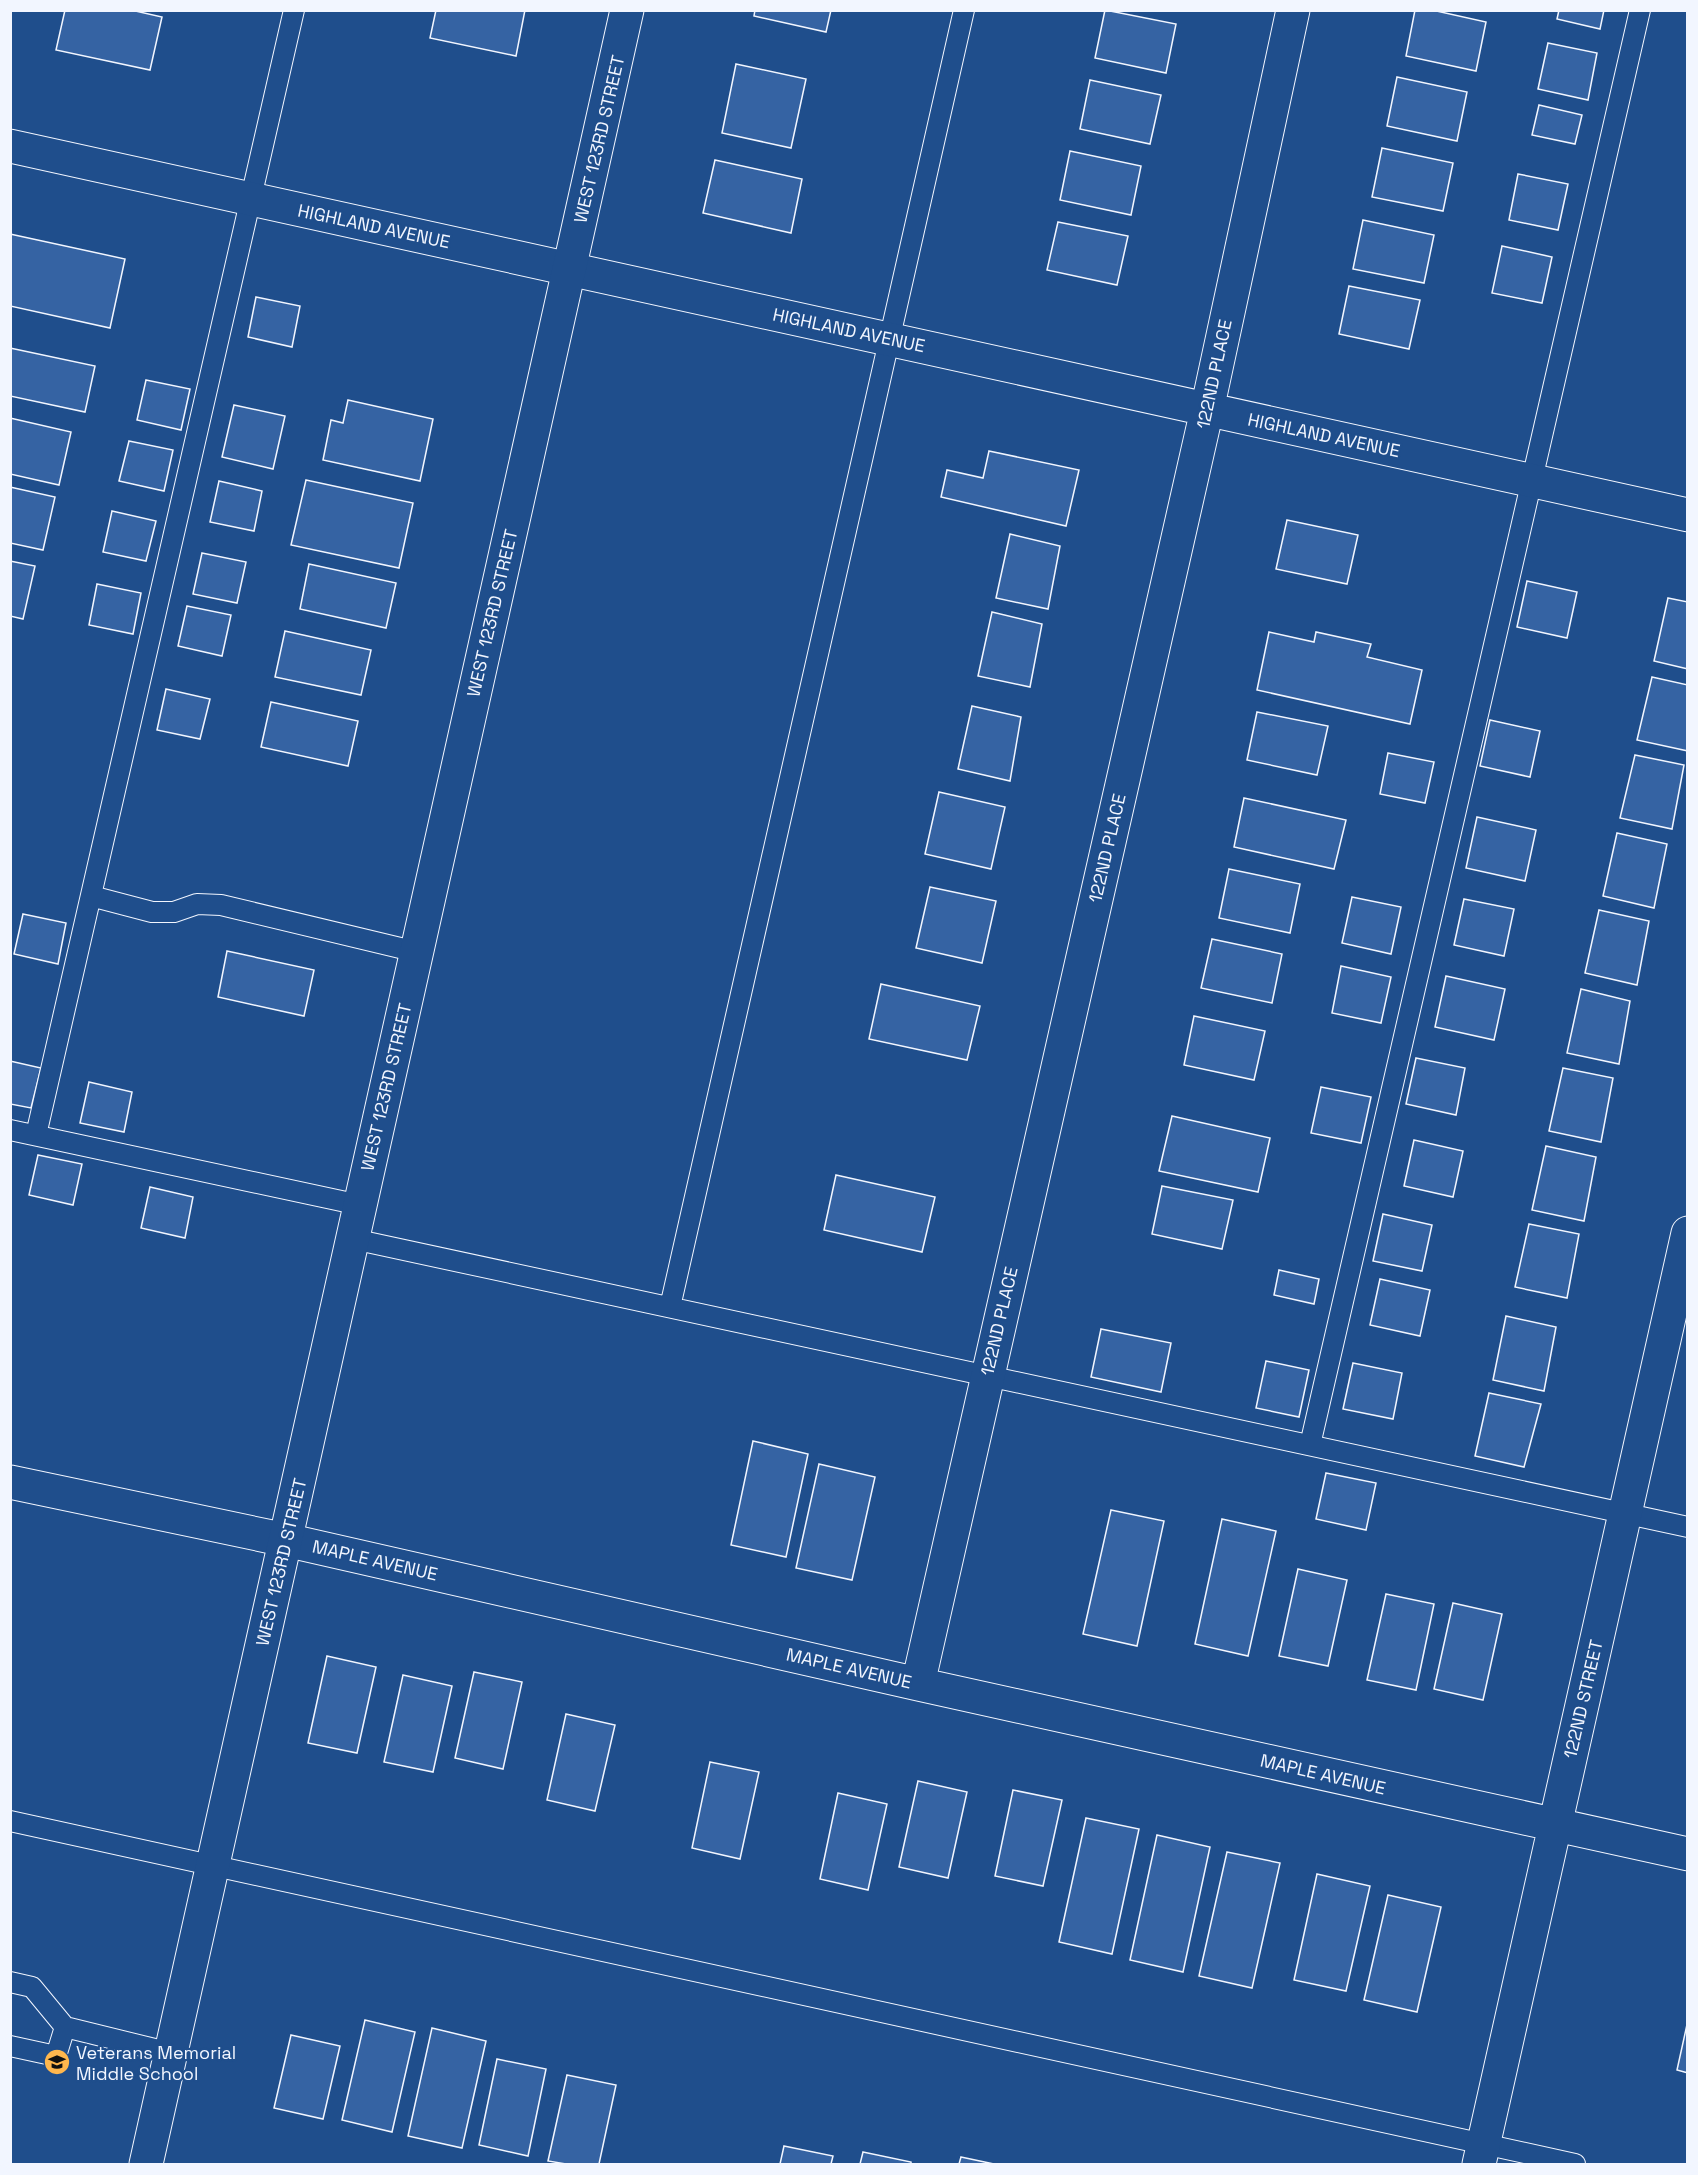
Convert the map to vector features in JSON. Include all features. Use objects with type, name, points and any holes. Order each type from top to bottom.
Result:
[{"type":"street","name":"WEST 123RD STREET","points":[[146,2164],[627,10]]},
{"type":"street","name":"122ND PLACE","points":[[918,1684],[1207,410],[1293,10]]},
{"type":"street","name":"HIGHLAND AVENUE","points":[[10,146],[1688,515]]},
{"type":"street","name":"122ND STREET","points":[[1481,2154],[1688,1233]]},
{"type":"street","name":"MAPLE AVENUE","points":[[10,1482],[286,1540],[918,1684],[1688,1854]]},
{"type":"lane","points":[[36,1136],[294,10]]},
{"type":"lane","points":[[670,1307],[887,339],[964,10]]},
{"type":"lane","points":[[1310,1445],[1640,10]]},
{"type":"lane","points":[[91,896],[152,912],[174,912],[197,904],[221,905],[417,952]]},
{"type":"lane","points":[[10,1130],[360,1205]]},
{"type":"lane","points":[[353,1239],[1688,1527]]},
{"type":"lane","points":[[10,1821],[1481,2154],[1575,2164]]},
{"type":"lane","points":[[10,1982],[32,1987],[65,2026],[171,2053]]},
{"type":"lane","points":[[10,2046],[56,2056],[65,2026]]},
{"type":"building","points":[[65,10],[131,10],[162,17],[150,70],[56,50]]},
{"type":"building","points":[[436,10],[525,10],[516,56],[430,38]]},
{"type":"building","points":[[755,10],[831,10],[826,32],[754,16]]},
{"type":"building","points":[[1105,10],[1176,24],[1166,73],[1095,58]]},
{"type":"building","points":[[1415,10],[1432,10],[1486,22],[1476,71],[1406,56]]},
{"type":"building","points":[[1559,10],[1604,10],[1600,29],[1557,19]]},
{"type":"building","points":[[1548,43],[1597,53],[1588,100],[1538,89]]},
{"type":"building","points":[[736,64],[806,79],[791,148],[722,133]]},
{"type":"building","points":[[1397,77],[1467,92],[1457,141],[1387,126]]},
{"type":"building","points":[[1090,80],[1161,95],[1150,144],[1080,129]]},
{"type":"building","points":[[1539,105],[1582,115],[1575,144],[1532,135]]},
{"type":"building","points":[[1382,148],[1453,163],[1443,211],[1372,197]]},
{"type":"building","points":[[1070,151],[1141,166],[1131,215],[1060,200]]},
{"type":"building","points":[[715,160],[802,179],[791,233],[703,213]]},
{"type":"building","points":[[1518,174],[1568,184],[1558,230],[1509,220]]},
{"type":"building","points":[[1363,220],[1434,235],[1424,283],[1353,269]]},
{"type":"building","points":[[1058,222],[1128,236],[1117,285],[1047,270]]},
{"type":"building","points":[[10,234],[125,259],[110,328],[10,306]]},
{"type":"building","points":[[1502,246],[1552,257],[1542,303],[1492,293]]},
{"type":"building","points":[[1349,286],[1420,300],[1409,349],[1339,334]]},
{"type":"building","points":[[256,297],[300,306],[292,347],[248,337]]},
{"type":"building","points":[[10,348],[95,366],[85,412],[10,396]]},
{"type":"building","points":[[146,380],[190,389],[181,430],[137,420]]},
{"type":"building","points":[[348,400],[433,419],[420,481],[323,460],[331,420],[343,423]]},
{"type":"building","points":[[234,405],[285,416],[273,469],[222,457]]},
{"type":"building","points":[[10,418],[71,432],[59,485],[10,474]]},
{"type":"building","points":[[129,441],[173,450],[164,491],[119,481]]},
{"type":"building","points":[[989,451],[1079,470],[1066,526],[941,497],[947,470],[983,478]]},
{"type":"building","points":[[306,480],[413,503],[399,568],[291,545]]},
{"type":"building","points":[[219,481],[262,491],[254,531],[210,522]]},
{"type":"building","points":[[10,487],[55,497],[43,550],[10,543]]},
{"type":"building","points":[[112,511],[156,521],[146,561],[103,552]]},
{"type":"building","points":[[1287,520],[1358,535],[1347,584],[1276,569]]},
{"type":"building","points":[[1010,534],[1060,546],[1048,609],[996,598]]},
{"type":"building","points":[[202,553],[246,562],[237,603],[193,594]]},
{"type":"building","points":[[10,561],[35,566],[23,619],[10,616]]},
{"type":"building","points":[[309,564],[396,583],[386,628],[300,609]]},
{"type":"building","points":[[1527,581],[1577,592],[1567,638],[1517,627]]},
{"type":"building","points":[[97,584],[141,593],[133,634],[89,625]]},
{"type":"building","points":[[1668,598],[1688,602],[1688,669],[1654,661]]},
{"type":"building","points":[[187,606],[231,615],[222,656],[178,646]]},
{"type":"building","points":[[992,612],[1042,624],[1030,687],[978,676]]},
{"type":"building","points":[[285,631],[371,650],[361,695],[275,677]]},
{"type":"building","points":[[1269,632],[1314,642],[1316,632],[1371,644],[1367,657],[1422,670],[1410,724],[1257,690]]},
{"type":"building","points":[[1652,677],[1688,685],[1688,751],[1637,740]]},
{"type":"building","points":[[166,689],[210,699],[200,739],[157,730]]},
{"type":"building","points":[[271,702],[358,721],[348,766],[261,747]]},
{"type":"building","points":[[972,706],[1021,717],[1010,781],[958,769]]},
{"type":"building","points":[[1257,712],[1328,726],[1317,775],[1247,760]]},
{"type":"building","points":[[1490,720],[1540,731],[1530,777],[1480,766]]},
{"type":"building","points":[[1388,753],[1434,762],[1425,803],[1380,794]]},
{"type":"building","points":[[1635,755],[1684,765],[1672,829],[1620,818]]},
{"type":"building","points":[[939,792],[1005,807],[991,869],[925,854]]},
{"type":"building","points":[[1244,798],[1346,820],[1334,869],[1234,847]]},
{"type":"building","points":[[1477,817],[1536,830],[1525,881],[1466,868]]},
{"type":"building","points":[[1617,833],[1667,844],[1654,908],[1603,896]]},
{"type":"building","points":[[1229,869],[1300,884],[1290,933],[1219,918]]},
{"type":"building","points":[[930,887],[996,901],[982,963],[916,948]]},
{"type":"building","points":[[1352,897],[1401,907],[1391,954],[1342,943]]},
{"type":"building","points":[[1464,899],[1514,909],[1504,956],[1454,945]]},
{"type":"building","points":[[1599,910],[1649,921],[1637,985],[1585,973]]},
{"type":"building","points":[[23,914],[66,923],[58,964],[14,954]]},
{"type":"building","points":[[1212,939],[1282,954],[1272,1003],[1201,988]]},
{"type":"building","points":[[227,951],[314,970],[304,1016],[218,997]]},
{"type":"building","points":[[1341,966],[1391,977],[1381,1023],[1332,1013]]},
{"type":"building","points":[[1446,976],[1505,989],[1494,1040],[1435,1027]]},
{"type":"building","points":[[881,984],[980,1006],[967,1060],[869,1039]]},
{"type":"building","points":[[1581,989],[1630,1001],[1619,1064],[1567,1053]]},
{"type":"building","points":[[1194,1016],[1265,1031],[1254,1080],[1184,1065]]},
{"type":"building","points":[[1416,1058],[1465,1068],[1456,1115],[1406,1104]]},
{"type":"building","points":[[10,1061],[41,1068],[31,1108],[10,1104]]},
{"type":"building","points":[[1563,1068],[1613,1078],[1601,1142],[1549,1131]]},
{"type":"building","points":[[89,1082],[132,1092],[124,1132],[80,1123]]},
{"type":"building","points":[[1321,1087],[1371,1097],[1361,1143],[1311,1133]]},
{"type":"building","points":[[1172,1116],[1270,1138],[1258,1192],[1159,1171]]},
{"type":"building","points":[[1414,1140],[1463,1151],[1453,1197],[1404,1186]]},
{"type":"building","points":[[1546,1146],[1596,1157],[1584,1221],[1532,1210]]},
{"type":"building","points":[[38,1155],[82,1164],[73,1205],[29,1195]]},
{"type":"building","points":[[836,1175],[935,1197],[922,1252],[824,1230]]},
{"type":"building","points":[[1162,1186],[1233,1200],[1222,1249],[1152,1234]]},
{"type":"building","points":[[150,1187],[193,1197],[185,1238],[141,1228]]},
{"type":"building","points":[[1383,1214],[1432,1225],[1422,1271],[1373,1261]]},
{"type":"building","points":[[1529,1224],[1579,1234],[1567,1298],[1515,1287]]},
{"type":"building","points":[[1279,1270],[1319,1279],[1314,1304],[1274,1295]]},
{"type":"building","points":[[1380,1279],[1430,1290],[1420,1336],[1370,1325]]},
{"type":"building","points":[[1506,1316],[1556,1327],[1544,1391],[1493,1380]]},
{"type":"building","points":[[1101,1329],[1171,1343],[1161,1392],[1091,1377]]},
{"type":"building","points":[[1266,1361],[1309,1370],[1299,1417],[1256,1408]]},
{"type":"building","points":[[1353,1363],[1402,1373],[1393,1419],[1343,1409]]},
{"type":"building","points":[[1489,1393],[1541,1404],[1524,1467],[1475,1456]]},
{"type":"building","points":[[753,1441],[808,1454],[786,1557],[731,1545]]},
{"type":"building","points":[[819,1464],[875,1477],[852,1580],[796,1568]]},
{"type":"building","points":[[1326,1473],[1376,1483],[1366,1530],[1316,1519]]},
{"type":"building","points":[[1111,1510],[1164,1521],[1137,1646],[1083,1634]]},
{"type":"building","points":[[1222,1519],[1276,1531],[1248,1656],[1195,1644]]},
{"type":"building","points":[[1298,1569],[1347,1580],[1328,1666],[1279,1656]]},
{"type":"building","points":[[1386,1594],[1434,1604],[1416,1690],[1367,1680]]},
{"type":"building","points":[[1453,1603],[1502,1614],[1483,1700],[1434,1689]]},
{"type":"building","points":[[327,1656],[376,1667],[357,1753],[308,1743]]},
{"type":"building","points":[[474,1672],[522,1682],[503,1769],[455,1758]]},
{"type":"building","points":[[403,1675],[452,1686],[433,1772],[384,1762]]},
{"type":"building","points":[[566,1714],[615,1725],[595,1811],[547,1800]]},
{"type":"building","points":[[710,1762],[759,1772],[740,1859],[692,1848]]},
{"type":"building","points":[[918,1781],[967,1792],[948,1878],[899,1867]]},
{"type":"building","points":[[1013,1790],[1062,1800],[1043,1886],[995,1876]]},
{"type":"building","points":[[838,1793],[887,1804],[868,1890],[820,1879]]},
{"type":"building","points":[[1086,1818],[1139,1829],[1112,1954],[1059,1942]]},
{"type":"building","points":[[1157,1835],[1210,1847],[1183,1972],[1130,1960]]},
{"type":"building","points":[[1227,1852],[1280,1863],[1252,1988],[1199,1976]]},
{"type":"building","points":[[1317,1874],[1370,1886],[1346,1991],[1294,1980]]},
{"type":"building","points":[[1388,1895],[1441,1907],[1417,2012],[1364,2000]]},
{"type":"building","points":[[365,2020],[415,2032],[392,2132],[342,2120]]},
{"type":"building","points":[[1688,2020],[1688,2073],[1677,2070]]},
{"type":"building","points":[[432,2028],[486,2041],[462,2148],[408,2136]]},
{"type":"building","points":[[291,2035],[340,2046],[323,2119],[274,2108]]},
{"type":"building","points":[[497,2059],[546,2069],[528,2156],[479,2145]]},
{"type":"building","points":[[567,2075],[616,2085],[599,2164],[566,2164],[548,2161]]},
{"type":"building","points":[[784,2146],[833,2156],[831,2164],[780,2164]]},
{"type":"building","points":[[863,2152],[911,2162],[911,2164],[860,2164]]},
{"type":"building","points":[[961,2157],[994,2164],[959,2164]]},
{"type":"place","name":"Veterans Memorial Middle School","points":[[57,2062]]}]
